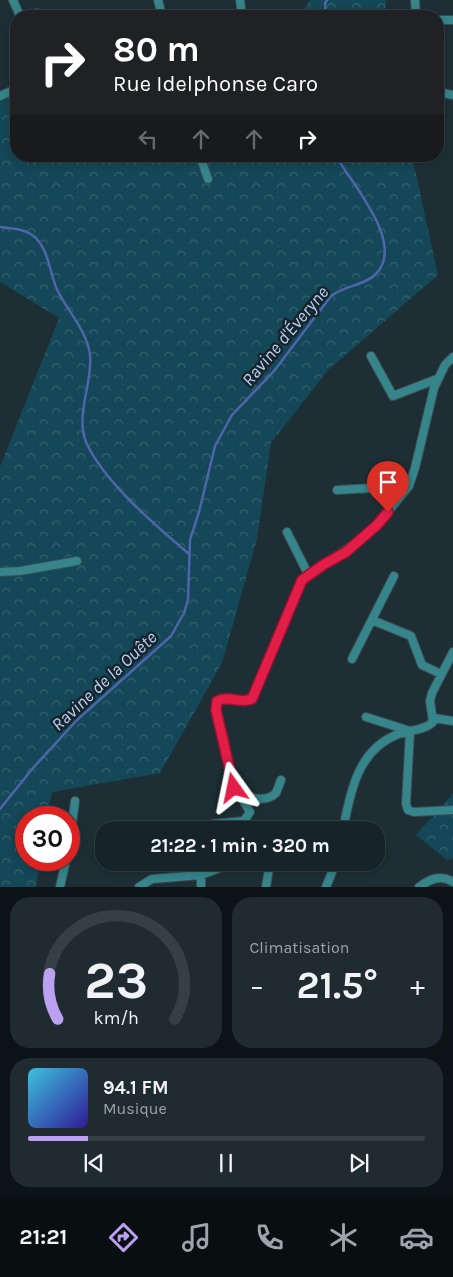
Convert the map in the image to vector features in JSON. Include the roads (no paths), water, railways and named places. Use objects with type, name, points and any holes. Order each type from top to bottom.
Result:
[{"type":"street","points":[[202,162],[208,179]]},
{"type":"street","points":[[371,356],[394,396],[437,379]]},
{"type":"street","points":[[244,821],[250,816],[247,804],[234,788],[216,705],[217,701],[221,699],[244,702],[252,699],[256,694],[298,586],[308,574],[346,552],[362,539],[377,525],[409,486],[437,379],[445,365],[453,357]]},
{"type":"street","points":[[337,490],[409,486]]},
{"type":"street","points":[[288,532],[308,574]]},
{"type":"street","points":[[0,572],[77,561]]},
{"type":"street","points":[[352,659],[394,576]]},
{"type":"street","points":[[372,620],[411,636],[422,665],[441,674]]},
{"type":"street","points":[[345,821],[352,785],[365,762],[382,743],[430,725],[434,718],[430,701],[441,674],[453,652]]},
{"type":"street","points":[[366,717],[410,731]]},
{"type":"street","points":[[434,718],[453,721]]},
{"type":"street","points":[[410,731],[406,804],[408,810],[414,812],[453,810]]},
{"type":"street","points":[[234,788],[245,796],[260,799],[268,798],[276,793],[281,780]]},
{"type":"street","points":[[74,806],[75,801]]},
{"type":"street","points":[[60,887],[64,871]]},
{"type":"street","points":[[139,887],[152,879],[201,875],[211,871]]},
{"type":"street","points":[[266,887],[269,871]]},
{"type":"street","points":[[326,887],[332,871]]},
{"type":"street","points":[[201,875],[202,887]]},
{"type":"street","points":[[419,887],[434,878],[453,882]]},
{"type":"waterway","name":"Ravine d'Éveryne","points":[[326,10],[325,3],[327,0]]},
{"type":"waterway","name":"Ravine d'Éveryne","points":[[0,809],[33,768],[77,720],[171,636],[184,613],[188,600],[190,540],[199,512],[215,446],[232,415],[274,371],[331,296],[336,292],[371,278],[376,274],[384,261],[385,246],[373,214],[340,162]]},
{"type":"waterway","points":[[0,227],[28,233],[40,243],[44,249],[56,287],[85,336],[90,355],[90,365],[82,421],[86,442],[94,457],[132,502],[189,554]]},
{"type":"water label","name":"Ravine de la Ouête","points":[[104,681]]}]
